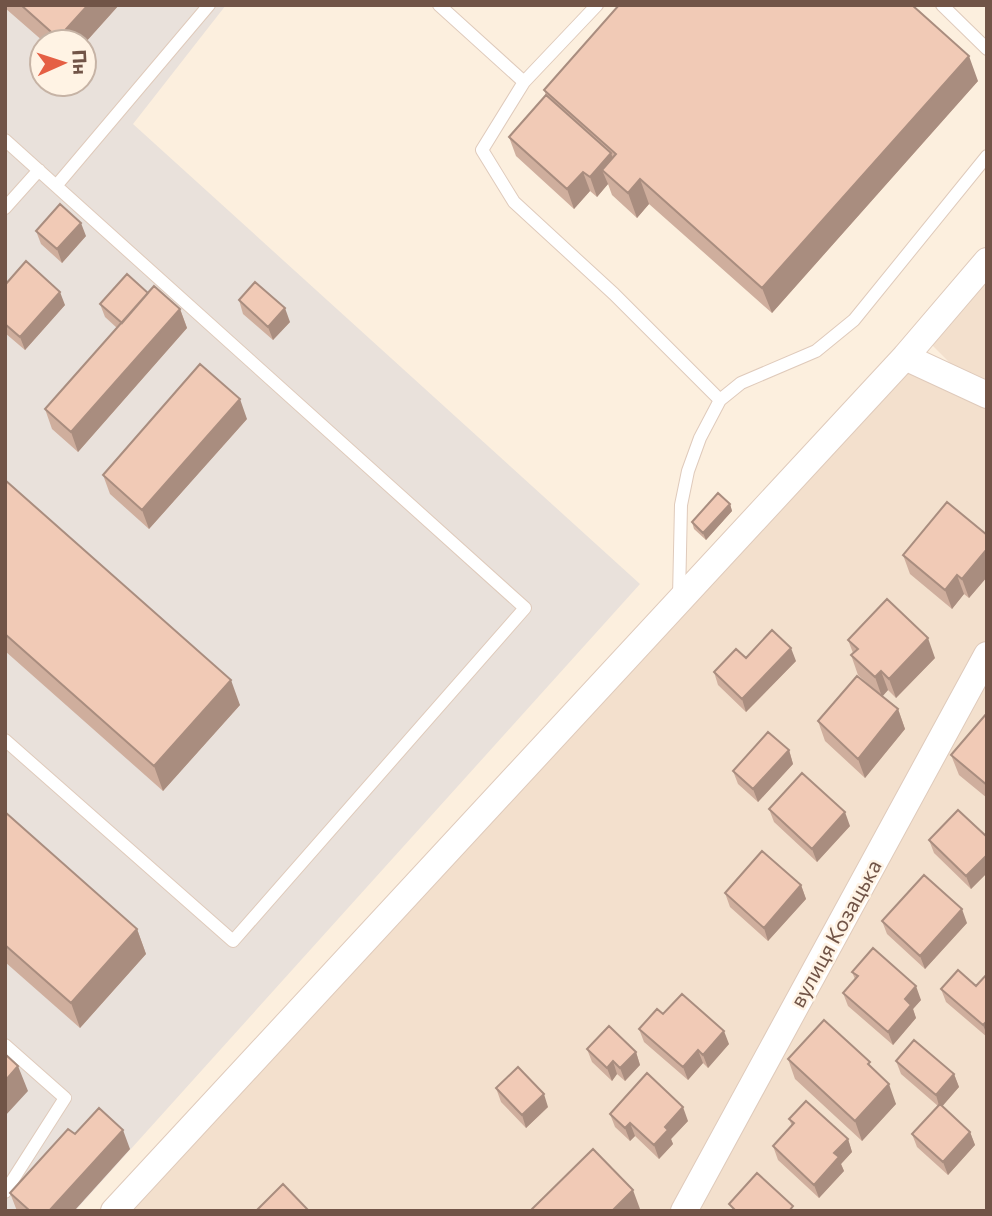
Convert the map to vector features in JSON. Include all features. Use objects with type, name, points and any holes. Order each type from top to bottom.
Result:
[{"type":"street","points":[[114,1211],[905,357],[987,261]]},
{"type":"street","points":[[905,357],[987,395]]},
{"type":"street","name":"вулиця Козацька","points":[[684,1211],[987,655]]},
{"type":"lane","points":[[56,186],[209,5]]},
{"type":"lane","points":[[439,5],[523,82]]},
{"type":"lane","points":[[597,5],[523,82],[482,150],[514,202],[614,294],[720,400]]},
{"type":"lane","points":[[942,5],[987,49]]},
{"type":"lane","points":[[5,140],[525,608],[233,941],[5,740]]},
{"type":"lane","points":[[679,600],[681,505],[692,460],[720,400],[741,383],[816,351],[854,320],[987,156]]},
{"type":"lane","points":[[5,208],[39,170]]},
{"type":"lane","points":[[5,1045],[65,1098],[5,1192]]},
{"type":"shaded area","points":[[5,5],[226,5],[133,124],[640,584],[75,1211],[5,1211]]},
{"type":"shaded area","points":[[987,267],[987,381],[951,364],[930,343]]},
{"type":"shaded area","points":[[911,370],[987,404],[987,1211],[124,1211],[896,376]]},
{"type":"building","points":[[21,5],[88,5],[67,28],[47,28]]},
{"type":"building","points":[[619,5],[912,5],[969,56],[762,288],[640,179],[628,193],[602,170],[616,154],[544,90]]},
{"type":"building","points":[[546,95],[611,153],[590,177],[583,172],[567,189],[509,137]]},
{"type":"building","points":[[60,204],[81,223],[57,249],[36,231]]},
{"type":"building","points":[[26,261],[60,292],[20,337],[5,324],[5,285]]},
{"type":"building","points":[[127,274],[148,293],[122,323],[100,304]]},
{"type":"building","points":[[255,282],[285,308],[268,327],[239,300]]},
{"type":"building","points":[[154,286],[180,309],[71,432],[45,409]]},
{"type":"building","points":[[200,364],[240,399],[142,510],[103,475]]},
{"type":"building","points":[[5,480],[231,680],[154,766],[5,634]]},
{"type":"building","points":[[718,493],[730,504],[703,533],[692,522]]},
{"type":"building","points":[[947,502],[987,535],[987,549],[962,579],[957,575],[945,590],[903,555]]},
{"type":"building","points":[[887,599],[928,638],[889,679],[881,671],[875,677],[851,655],[858,649],[848,640]]},
{"type":"building","points":[[772,630],[791,648],[742,699],[714,672],[736,649],[746,658]]},
{"type":"building","points":[[857,676],[898,709],[858,759],[818,721]]},
{"type":"building","points":[[987,713],[987,785],[951,755]]},
{"type":"building","points":[[768,732],[789,750],[753,789],[733,771]]},
{"type":"building","points":[[802,773],[845,812],[812,849],[769,809]]},
{"type":"building","points":[[958,810],[987,837],[987,855],[966,876],[929,840]]},
{"type":"building","points":[[5,812],[137,929],[71,1003],[5,945]]},
{"type":"building","points":[[762,851],[801,885],[764,928],[725,893]]},
{"type":"building","points":[[924,875],[962,909],[920,956],[882,921]]},
{"type":"building","points":[[873,948],[916,986],[905,999],[911,1005],[888,1032],[843,993],[858,976],[852,972]]},
{"type":"building","points":[[958,970],[976,986],[987,974],[987,1021],[983,1025],[941,989]]},
{"type":"building","points":[[682,994],[724,1031],[703,1055],[698,1050],[683,1067],[639,1029],[657,1009],[663,1014]]},
{"type":"building","points":[[824,1020],[870,1062],[868,1064],[889,1084],[855,1121],[788,1059]]},
{"type":"building","points":[[609,1026],[636,1052],[620,1068],[613,1061],[607,1068],[587,1049]]},
{"type":"building","points":[[914,1040],[954,1074],[936,1095],[896,1061]]},
{"type":"building","points":[[5,1054],[18,1066],[5,1081]]},
{"type":"building","points":[[518,1067],[544,1094],[522,1115],[496,1088]]},
{"type":"building","points":[[647,1073],[683,1107],[665,1127],[668,1130],[654,1145],[630,1123],[625,1128],[610,1114]]},
{"type":"building","points":[[806,1101],[848,1139],[834,1153],[839,1157],[814,1185],[773,1146],[794,1123],[789,1119]]},
{"type":"building","points":[[940,1104],[970,1132],[943,1162],[912,1134]]},
{"type":"building","points":[[99,1108],[123,1130],[49,1211],[30,1211],[10,1193],[68,1129],[75,1134]]},
{"type":"building","points":[[593,1149],[633,1190],[612,1211],[530,1211]]},
{"type":"building","points":[[757,1173],[793,1206],[789,1211],[736,1211],[729,1204]]},
{"type":"building","points":[[283,1184],[309,1211],[256,1211]]}]
